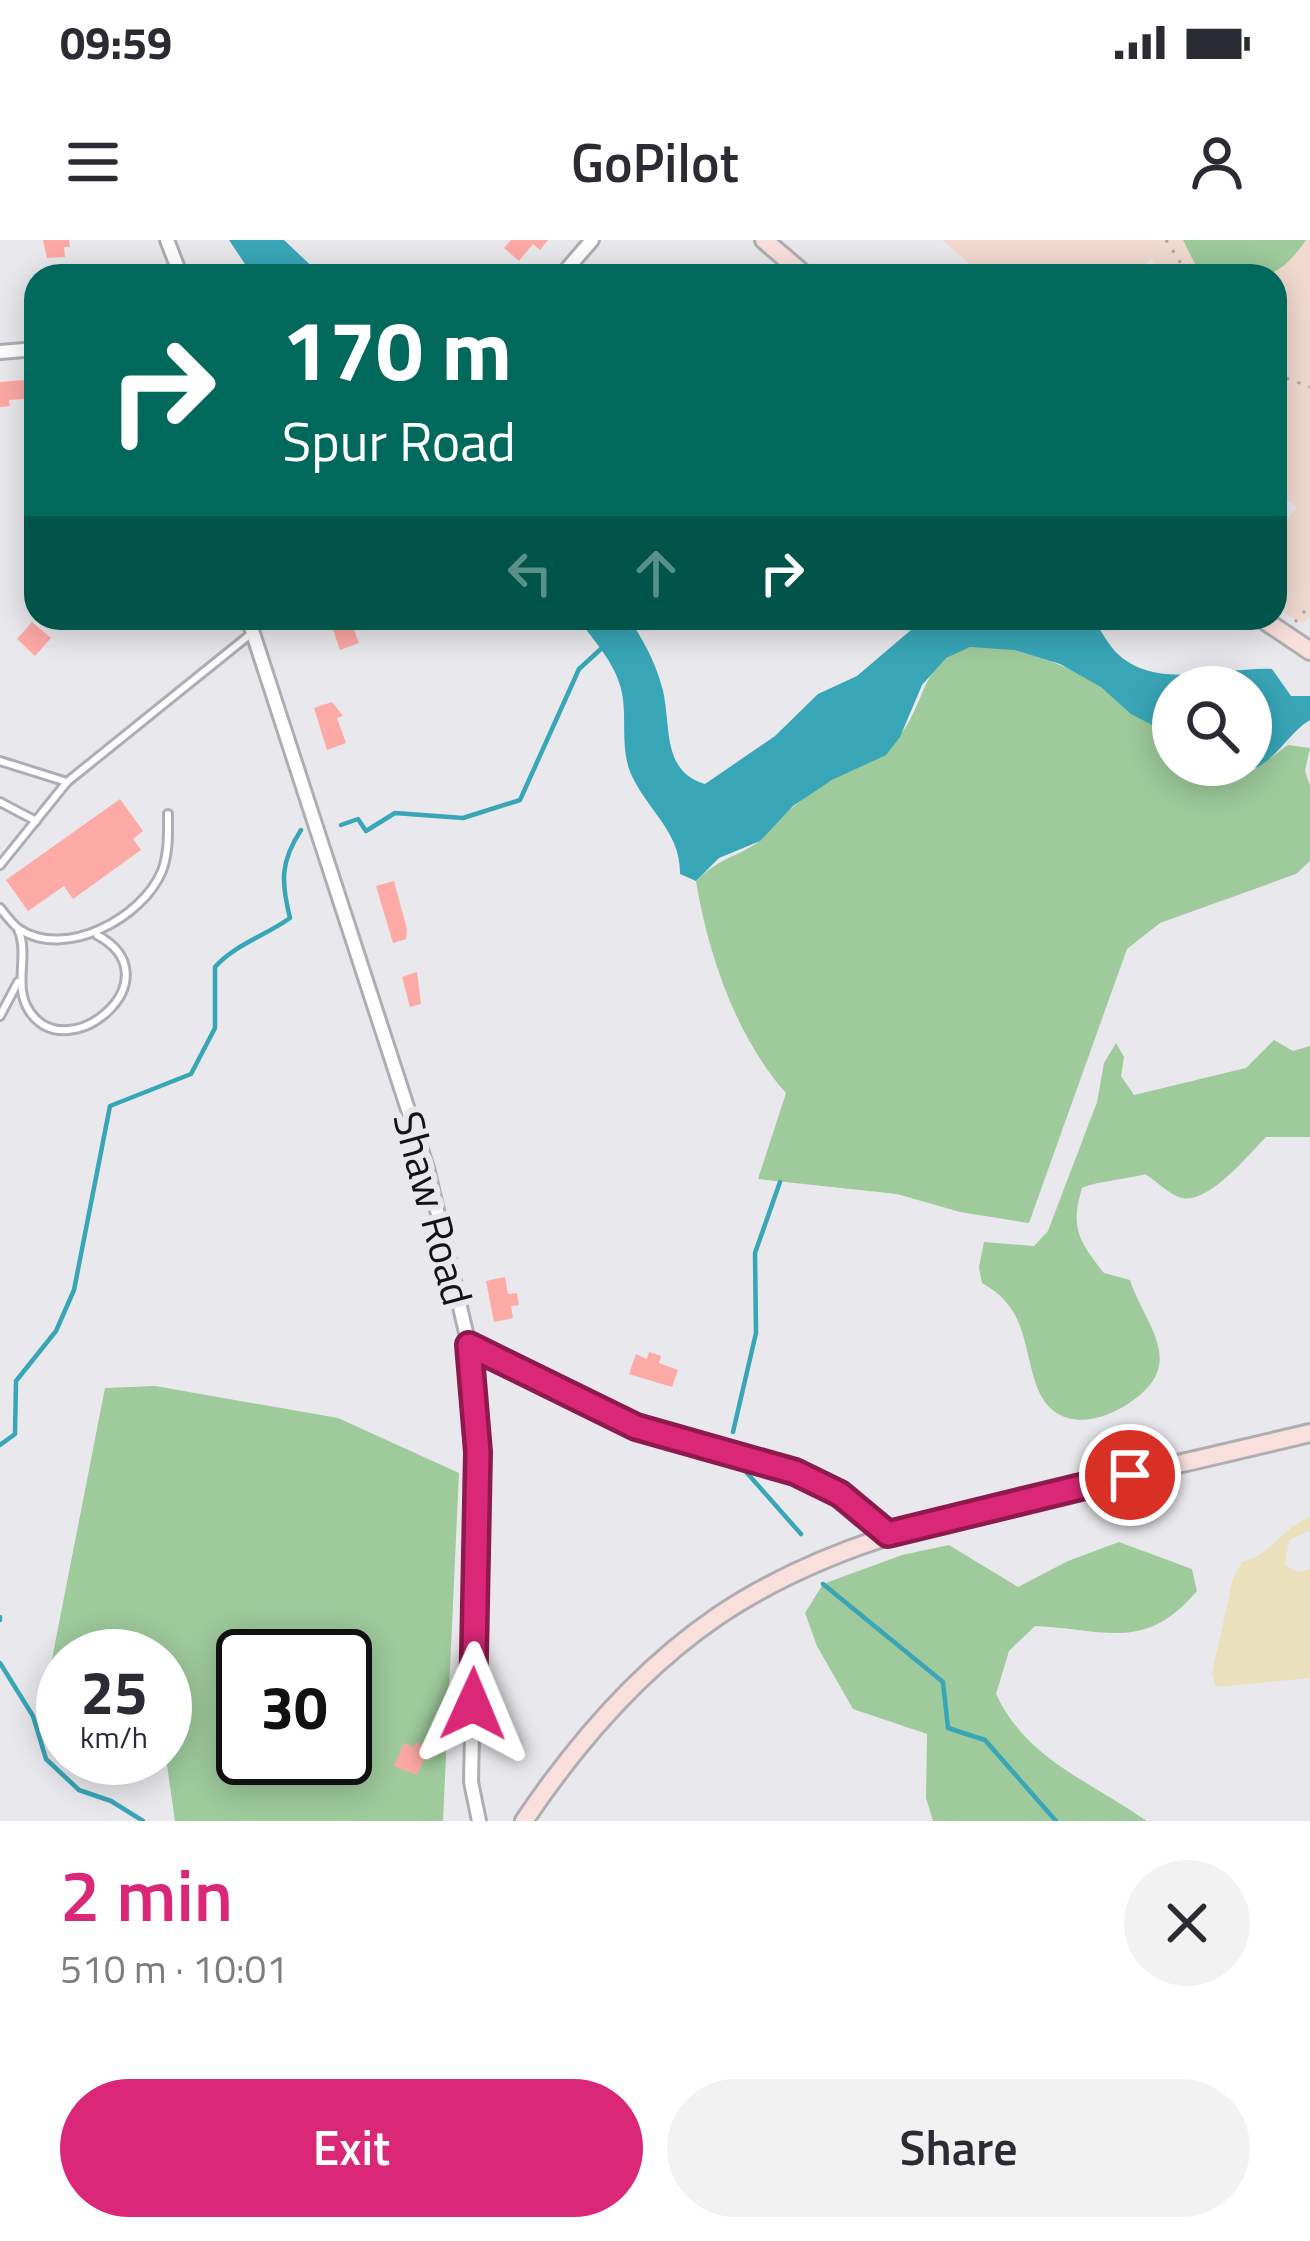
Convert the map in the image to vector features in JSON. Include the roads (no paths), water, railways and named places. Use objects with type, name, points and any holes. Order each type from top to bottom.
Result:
[{"type":"main road","points":[[764,240],[792,264]]},
{"type":"main road","points":[[524,1821],[602,1718],[657,1664],[760,1591],[888,1534],[1310,1433]]},
{"type":"street","points":[[571,264],[592,240]]},
{"type":"street","name":"Shaw Road","points":[[252,630],[427,1168],[469,1345],[478,1452],[471,1782],[479,1821]]},
{"type":"street","points":[[469,1345],[636,1427],[795,1472],[840,1494],[888,1534]]},
{"type":"lane","points":[[0,865],[67,782],[253,634]]},
{"type":"lane","points":[[0,761],[67,782]]},
{"type":"lane","points":[[0,802],[36,821]]},
{"type":"lane","points":[[18,929],[48,936],[97,935],[140,901],[161,873],[168,814]]},
{"type":"lane","points":[[0,908],[18,929],[24,954],[20,979],[0,1016]]},
{"type":"lane","points":[[20,979],[30,1012],[45,1025],[74,1029],[96,1021],[116,1005],[124,970],[120,953],[97,935]]},
{"type":"water","points":[[229,240],[284,240],[309,264],[245,264]]},
{"type":"water","points":[[586,630],[636,630],[659,677],[674,757],[691,778],[705,784],[775,736],[818,694],[857,676],[911,630],[1099,630],[1120,656],[1152,671],[1152,725],[1060,664],[1014,650],[970,647],[946,658],[922,685],[900,737],[886,755],[832,780],[793,806],[760,841],[719,858],[696,881],[680,874],[669,833],[631,774],[617,676]]},
{"type":"water","points":[[1272,669],[1291,696],[1310,696],[1310,720],[1273,756]]},
{"type":"waterway","points":[[341,825],[358,819],[366,831],[395,813],[463,818],[520,800],[579,669],[602,648]]},
{"type":"waterway","points":[[0,1445],[15,1434],[16,1381],[56,1331],[74,1290],[110,1106],[191,1074],[215,1028],[215,967],[290,918],[284,872],[301,830]]},
{"type":"waterway","points":[[733,1432],[756,1333],[755,1253],[780,1182]]},
{"type":"waterway","points":[[747,1473],[801,1534]]},
{"type":"waterway","points":[[823,1584],[943,1682],[948,1728],[985,1740],[1056,1821]]},
{"type":"waterway","points":[[0,1663],[33,1716],[46,1759],[79,1790],[111,1801],[143,1821]]}]
